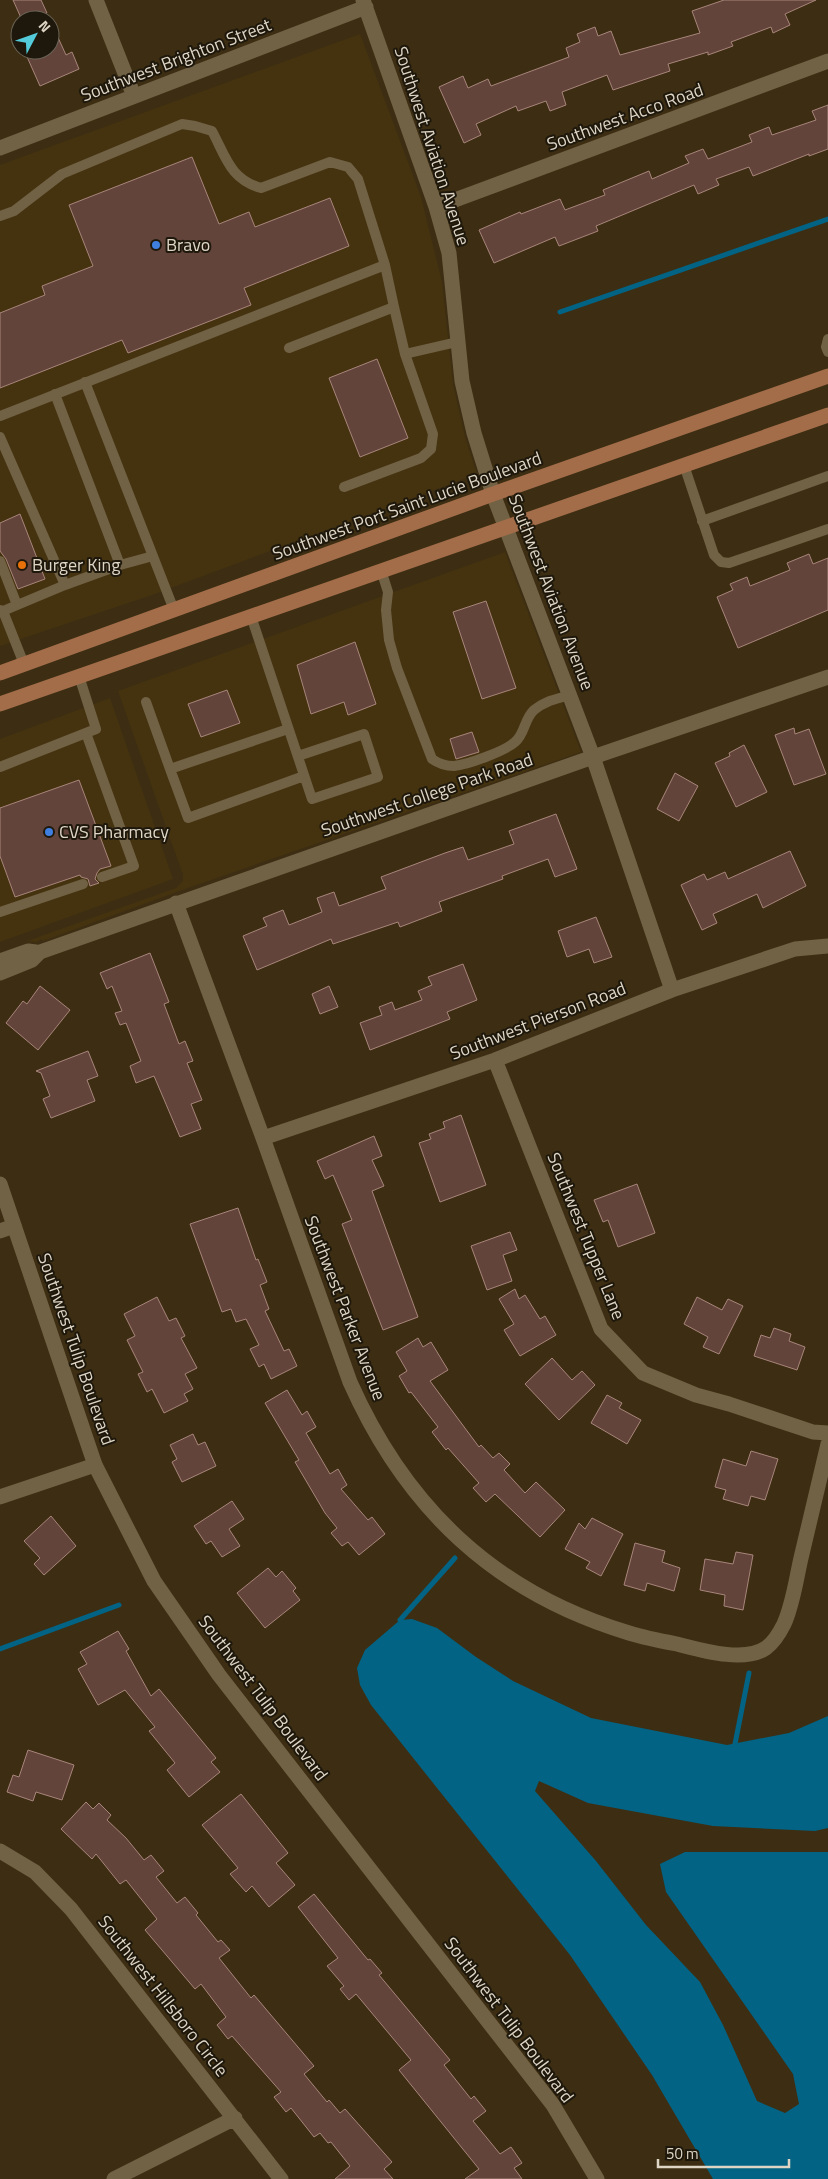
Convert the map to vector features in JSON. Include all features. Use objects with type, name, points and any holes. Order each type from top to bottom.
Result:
[{"type":"main road","name":"Southwest Port Saint Lucie Boulevard","points":[[0,673],[493,494],[828,376]]},
{"type":"main road","points":[[0,704],[828,415]]},
{"type":"street","points":[[96,0],[134,96]]},
{"type":"street","name":"Southwest Brighton Street","points":[[0,148],[364,3]]},
{"type":"street","name":"Southwest Aviation Avenue","points":[[364,3],[436,207],[449,253],[462,381],[474,433],[493,494],[593,757],[672,990]]},
{"type":"street","name":"Southwest Acco Road","points":[[436,207],[828,61]]},
{"type":"street","name":"Southwest College Park Road","points":[[0,961],[28,951],[40,952],[593,757],[828,677]]},
{"type":"street","name":"Southwest Parker Avenue","points":[[176,903],[359,1404],[390,1460],[405,1480],[425,1504],[467,1546],[493,1567],[551,1603],[630,1634],[701,1650],[734,1655],[754,1653],[766,1648],[784,1624],[790,1606],[828,1444]]},
{"type":"street","name":"Southwest Pierson Road","points":[[263,1138],[495,1060],[672,990],[795,948],[828,946]]},
{"type":"street","name":"Southwest College Park Road","points":[[0,973],[32,960],[40,952]]},
{"type":"street","name":"Southwest Tupper Lane","points":[[495,1060],[601,1329],[643,1373],[696,1395],[813,1432],[828,1433]]},
{"type":"street","name":"Southwest Tulip Boulevard","points":[[0,1184],[7,1228],[95,1465],[154,1581],[219,1675],[553,2105],[597,2179]]},
{"type":"street","points":[[0,1497],[95,1465]]},
{"type":"street","name":"Southwest Hillsboro Circle","points":[[0,1852],[36,1872],[72,1909],[281,2179]]},
{"type":"street","points":[[114,2179],[235,2118]]},
{"type":"lane","points":[[0,216],[14,211],[62,174],[182,124],[212,131],[234,174],[251,185],[262,188],[330,162],[348,167],[358,179],[385,265],[404,354],[433,434],[431,449],[421,458],[344,487]]},
{"type":"lane","points":[[0,416],[385,265]]},
{"type":"lane","points":[[289,348],[394,307]]},
{"type":"lane","points":[[828,339],[826,347],[828,352]]},
{"type":"lane","points":[[404,354],[458,342]]},
{"type":"lane","points":[[85,382],[174,610]]},
{"type":"lane","points":[[55,394],[120,565]]},
{"type":"lane","points":[[0,437],[65,585]]},
{"type":"lane","points":[[684,465],[714,555],[721,562],[729,563],[828,529]]},
{"type":"lane","points":[[702,521],[828,476]]},
{"type":"lane","points":[[24,664],[1,610],[120,565],[153,556]]},
{"type":"lane","points":[[0,561],[16,605]]},
{"type":"lane","points":[[381,570],[388,592],[386,610],[389,640],[397,668],[432,759],[441,765],[456,766],[490,755],[514,743],[521,735],[525,723],[533,711],[545,702],[570,695]]},
{"type":"lane","points":[[251,616],[312,799],[378,777],[364,734],[298,756]]},
{"type":"lane","points":[[0,767],[96,729],[79,676]]},
{"type":"lane","points":[[146,702],[188,818],[304,776]]},
{"type":"lane","points":[[170,769],[288,728]]},
{"type":"lane","points":[[86,734],[134,866],[102,877]]},
{"type":"lane","points":[[0,912],[83,884]]},
{"type":"shaded area","points":[[360,34],[421,197],[442,282],[453,384],[465,437],[477,474],[152,595],[0,646],[0,165]]},
{"type":"shaded area","points":[[505,552],[581,752],[182,890],[43,941],[41,939],[37,942],[27,941],[176,888],[183,881],[183,875],[118,691]]},
{"type":"shaded area","points":[[110,698],[173,879],[0,942],[0,739]]},
{"type":"water","points":[[412,1619],[437,1628],[513,1681],[591,1718],[727,1745],[789,1733],[828,1716],[828,1828],[815,1831],[713,1826],[588,1803],[539,1781],[535,1791],[596,1861],[646,1925],[700,1982],[723,2025],[757,2101],[785,2113],[799,2104],[793,2074],[666,1892],[660,1864],[685,1852],[828,1852],[828,2179],[713,2179],[652,2075],[570,1955],[371,1705],[360,1685],[357,1668],[365,1650],[400,1620]]},
{"type":"building","points":[[13,0],[41,0],[46,10],[18,10]]},
{"type":"building","points":[[724,0],[816,0],[785,14],[790,25],[773,33],[771,27],[731,42],[733,46],[708,55],[708,52],[668,64],[670,71],[613,90],[607,75],[562,92],[566,105],[550,111],[546,101],[518,111],[516,106],[476,124],[481,135],[464,143],[439,87],[463,76],[468,88],[488,79],[491,86],[569,57],[566,48],[580,42],[577,34],[595,27],[598,36],[611,31],[620,55],[700,33],[692,11]]},
{"type":"building","points":[[60,42],[66,55],[72,52],[79,69],[40,86],[28,60],[60,60]]},
{"type":"building","points":[[828,105],[828,149],[809,156],[809,154],[753,176],[749,167],[716,179],[719,185],[698,194],[694,185],[596,226],[598,231],[559,246],[555,237],[494,263],[479,230],[520,212],[521,214],[560,199],[565,210],[605,195],[603,190],[649,171],[652,179],[689,163],[685,156],[703,149],[708,159],[752,142],[749,135],[769,127],[772,135],[816,120],[812,111]]},
{"type":"building","points":[[192,157],[219,224],[249,212],[255,227],[330,198],[349,246],[244,288],[251,305],[128,353],[122,340],[0,388],[0,313],[45,295],[42,286],[93,266],[69,205]]},
{"type":"building","points":[[377,359],[408,438],[360,457],[329,378]]},
{"type":"building","name":"Burger King","points":[[20,514],[45,579],[18,589],[6,559],[0,551],[0,523]]},
{"type":"building","points":[[809,554],[813,564],[828,558],[828,610],[738,648],[717,597],[733,590],[730,584],[747,577],[750,586],[790,570],[787,563]]},
{"type":"building","points":[[486,601],[516,688],[482,699],[453,612]]},
{"type":"building","points":[[355,642],[376,704],[348,715],[344,702],[311,714],[297,665]]},
{"type":"building","points":[[227,690],[240,723],[201,737],[188,704]]},
{"type":"building","points":[[794,728],[795,734],[809,729],[826,774],[794,785],[775,735]]},
{"type":"building","points":[[472,732],[479,752],[456,759],[450,739]]},
{"type":"building","points":[[744,745],[767,792],[736,807],[715,763],[730,756],[729,753]]},
{"type":"building","points":[[675,773],[698,786],[679,821],[657,809]]},
{"type":"building","name":"CVS Pharmacy","points":[[79,780],[111,866],[100,869],[95,879],[99,883],[90,886],[88,879],[80,875],[15,897],[0,856],[0,808]]},
{"type":"building","points":[[556,814],[577,869],[555,877],[548,859],[502,876],[503,879],[439,902],[442,911],[400,927],[398,922],[333,944],[331,939],[257,970],[243,936],[267,926],[263,918],[283,910],[289,925],[322,912],[317,898],[334,892],[339,906],[386,889],[381,877],[445,853],[463,847],[468,860],[514,844],[509,831]]},
{"type":"building","points":[[790,851],[806,886],[763,908],[757,894],[713,914],[717,923],[702,930],[681,885],[704,874],[707,880],[725,872],[728,879]]},
{"type":"building","points":[[596,917],[612,957],[594,963],[589,949],[567,957],[558,931]]},
{"type":"building","points":[[150,953],[169,1002],[164,1004],[179,1044],[185,1041],[193,1061],[187,1063],[202,1100],[191,1104],[201,1129],[180,1137],[154,1076],[136,1083],[130,1066],[141,1061],[126,1023],[120,1025],[115,1013],[122,1011],[112,986],[107,989],[100,973]]},
{"type":"building","points":[[463,964],[477,1000],[447,1012],[450,1019],[370,1050],[360,1023],[382,1015],[379,1007],[392,1002],[395,1010],[422,1000],[418,991],[432,985],[428,977]]},
{"type":"building","points":[[40,986],[70,1010],[38,1050],[6,1023],[23,1001],[27,1004]]},
{"type":"building","points":[[329,986],[338,1007],[320,1014],[312,994]]},
{"type":"building","points":[[88,1051],[98,1076],[87,1080],[95,1101],[51,1118],[43,1099],[50,1096],[41,1073],[36,1071]]},
{"type":"building","points":[[461,1115],[486,1185],[440,1202],[419,1143],[431,1139],[429,1134],[445,1128],[443,1122]]},
{"type":"building","points":[[374,1136],[382,1156],[372,1160],[384,1186],[372,1191],[418,1317],[383,1330],[342,1224],[352,1220],[333,1175],[325,1179],[317,1161]]},
{"type":"building","points":[[637,1184],[655,1233],[618,1247],[608,1220],[603,1222],[594,1200]]},
{"type":"building","points":[[238,1208],[256,1260],[258,1259],[267,1282],[260,1285],[269,1309],[265,1311],[284,1351],[289,1349],[297,1366],[271,1379],[264,1364],[259,1367],[250,1349],[259,1345],[246,1319],[236,1322],[231,1309],[222,1312],[190,1224]]},
{"type":"building","points":[[510,1232],[517,1250],[503,1255],[512,1281],[487,1290],[471,1246]]},
{"type":"building","points":[[515,1289],[519,1299],[525,1295],[540,1319],[545,1316],[556,1335],[520,1356],[504,1330],[514,1324],[499,1299]]},
{"type":"building","points":[[157,1297],[169,1321],[176,1318],[185,1336],[181,1338],[197,1368],[185,1374],[193,1389],[184,1394],[188,1401],[164,1413],[152,1389],[147,1392],[138,1374],[143,1372],[127,1340],[135,1336],[124,1314]]},
{"type":"building","points":[[697,1297],[722,1310],[728,1299],[743,1306],[719,1354],[703,1347],[708,1337],[684,1324]]},
{"type":"building","points":[[774,1328],[791,1334],[789,1341],[805,1347],[797,1370],[754,1356],[761,1335],[770,1338]]},
{"type":"building","points":[[418,1338],[423,1347],[431,1342],[448,1370],[430,1381],[479,1447],[481,1445],[493,1458],[499,1453],[510,1464],[504,1470],[525,1493],[536,1482],[565,1510],[540,1537],[495,1494],[486,1502],[473,1488],[479,1483],[448,1448],[446,1450],[432,1432],[438,1427],[411,1392],[409,1393],[399,1376],[407,1371],[396,1352]]},
{"type":"building","points":[[552,1358],[572,1380],[582,1371],[595,1385],[559,1420],[525,1384]]},
{"type":"building","points":[[287,1390],[302,1415],[307,1411],[316,1427],[306,1433],[330,1474],[338,1469],[347,1485],[341,1489],[368,1520],[372,1517],[385,1534],[359,1555],[348,1542],[342,1546],[331,1533],[337,1528],[325,1513],[295,1462],[299,1460],[265,1403]]},
{"type":"building","points":[[607,1395],[622,1403],[619,1408],[641,1420],[627,1444],[591,1423]]},
{"type":"building","points":[[193,1434],[198,1445],[205,1442],[216,1466],[182,1482],[172,1462],[177,1459],[170,1445]]},
{"type":"building","points":[[751,1451],[778,1459],[765,1500],[751,1496],[748,1506],[723,1499],[726,1490],[715,1487],[723,1459],[746,1466]]},
{"type":"building","points":[[232,1501],[244,1519],[229,1529],[240,1546],[222,1557],[211,1541],[206,1544],[194,1526]]},
{"type":"building","points":[[51,1516],[76,1546],[44,1575],[34,1564],[40,1558],[24,1541]]},
{"type":"building","points":[[592,1518],[623,1534],[601,1576],[586,1568],[590,1562],[565,1549],[579,1523],[585,1529]]},
{"type":"building","points":[[635,1543],[665,1551],[662,1562],[680,1568],[674,1591],[647,1583],[645,1591],[624,1585]]},
{"type":"building","points":[[736,1552],[753,1555],[743,1610],[724,1606],[725,1595],[700,1590],[705,1559],[733,1564]]},
{"type":"building","points":[[268,1568],[276,1577],[282,1571],[296,1588],[293,1591],[300,1600],[265,1628],[237,1593]]},
{"type":"building","points":[[118,1631],[129,1649],[126,1651],[151,1696],[159,1689],[216,1758],[211,1762],[220,1772],[189,1797],[167,1770],[175,1763],[149,1731],[155,1727],[125,1690],[98,1705],[78,1669],[87,1664],[80,1652]]},
{"type":"building","points":[[28,1750],[74,1765],[62,1800],[36,1792],[33,1801],[7,1792],[13,1775],[19,1777]]},
{"type":"building","points":[[241,1794],[288,1853],[276,1863],[295,1885],[269,1907],[252,1886],[246,1892],[230,1874],[238,1868],[202,1825]]},
{"type":"building","points":[[86,1802],[93,1809],[99,1803],[111,1815],[107,1820],[126,1838],[144,1860],[151,1855],[164,1871],[156,1877],[177,1903],[185,1897],[198,1913],[196,1915],[218,1942],[221,1940],[230,1950],[219,1958],[251,1998],[254,1995],[314,2066],[304,2074],[327,2102],[329,2100],[340,2113],[345,2109],[392,2162],[384,2169],[393,2179],[335,2179],[350,2166],[331,2142],[328,2143],[320,2133],[314,2137],[291,2108],[286,2112],[274,2097],[281,2092],[232,2036],[228,2039],[217,2025],[226,2017],[201,1984],[195,1989],[145,1930],[157,1919],[126,1880],[120,1884],[96,1854],[92,1859],[61,1829]]},
{"type":"building","points":[[314,1894],[368,1960],[370,1959],[382,1973],[379,1975],[450,2060],[444,2065],[471,2099],[474,2096],[486,2111],[473,2121],[500,2154],[511,2147],[522,2163],[514,2168],[522,2179],[465,2179],[479,2169],[399,2070],[411,2060],[356,1994],[349,2000],[340,1989],[344,1986],[327,1966],[338,1958],[298,1907]]},
{"type":"waterway","points":[[560,312],[828,219]]},
{"type":"waterway","points":[[400,1620],[455,1558]]},
{"type":"waterway","points":[[0,1649],[119,1605]]},
{"type":"waterway","points":[[735,1744],[749,1673]]},
{"type":"place","name":"Bravo","points":[[156,245]]},
{"type":"place","name":"Burger King","points":[[22,565]]},
{"type":"place","name":"CVS Pharmacy","points":[[49,832]]}]
